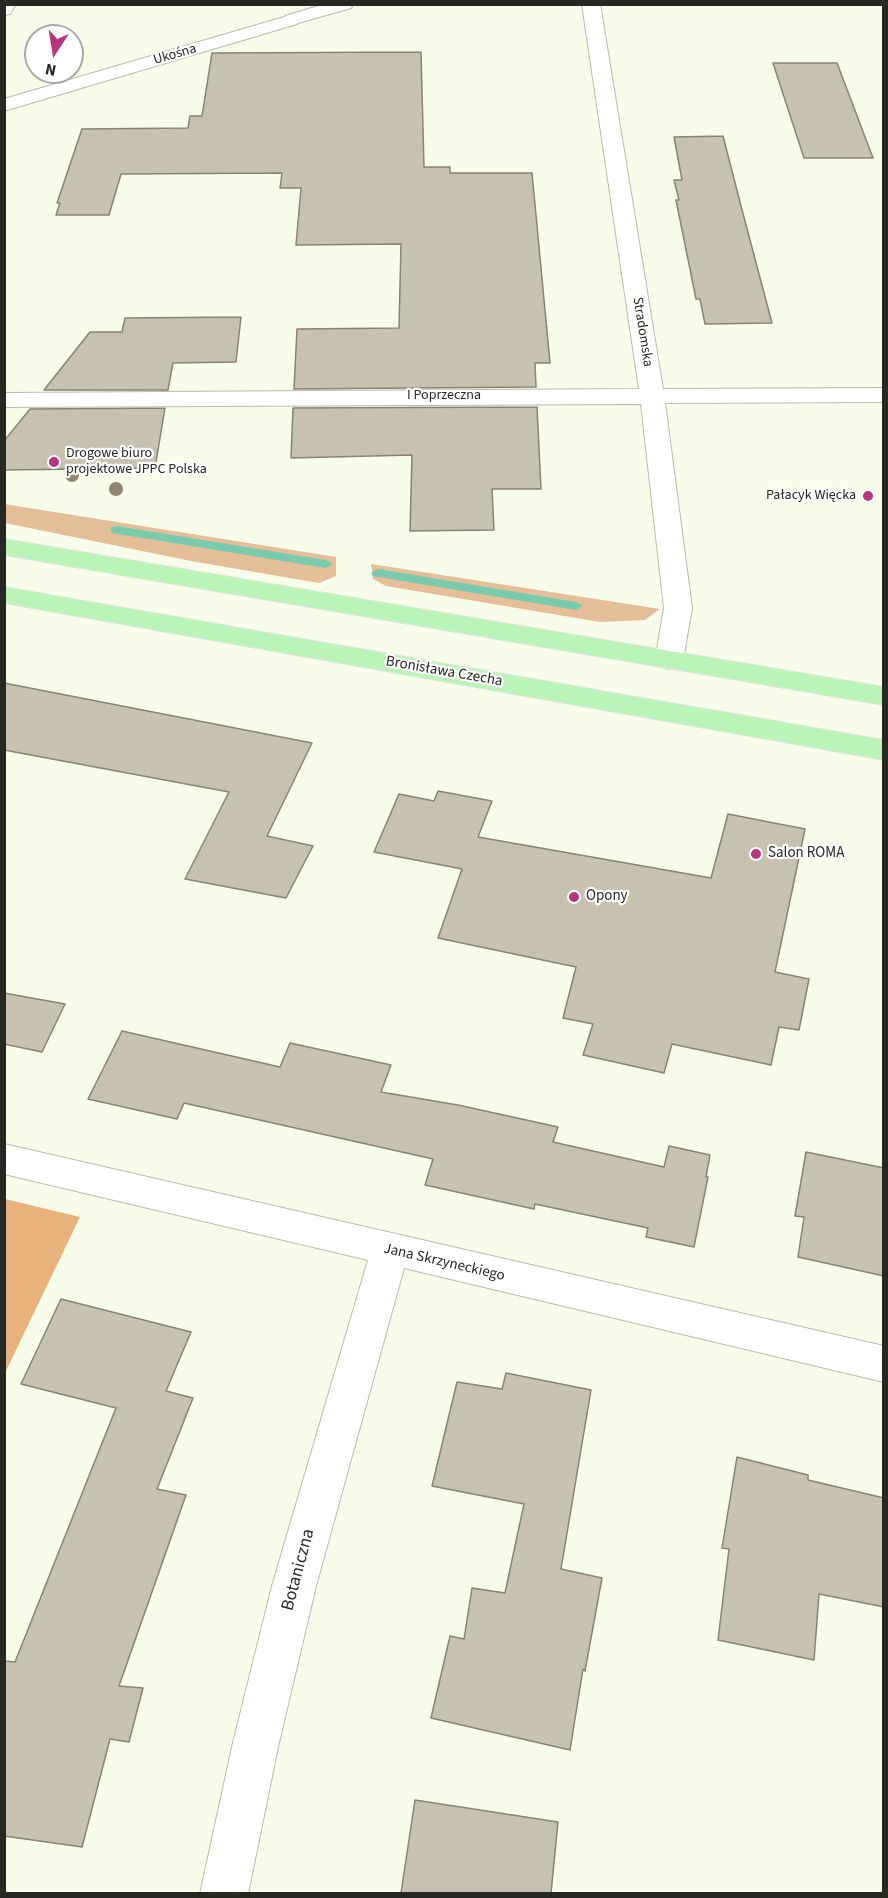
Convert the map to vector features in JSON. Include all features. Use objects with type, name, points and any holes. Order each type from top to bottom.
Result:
[{"type":"main road","points":[[4,547],[884,696]]},
{"type":"main road","name":"Bronisława Czecha","points":[[4,595],[884,750]]},
{"type":"street","points":[[4,10],[7,4]]},
{"type":"street","name":"Stradomska","points":[[591,4],[652,395],[678,608],[669,660]]},
{"type":"street","name":"Ukośna","points":[[4,105],[291,20]]},
{"type":"street","name":"I Poprzeczna","points":[[4,400],[884,395]]},
{"type":"street","name":"Jana Skrzyneckiego","points":[[4,1159],[884,1364]]},
{"type":"street","name":"Botaniczna","points":[[224,1893],[255,1747],[294,1586],[390,1250]]},
{"type":"lane","name":"Ukośna","points":[[291,20],[345,4]]},
{"type":"shaded area","points":[[4,504],[336,557],[336,576],[319,583],[191,561],[5,523]]},
{"type":"shaded area","points":[[371,564],[660,609],[645,620],[600,622],[386,586],[373,579]]},
{"type":"shaded area","points":[[4,1199],[80,1217],[5,1373]]},
{"type":"building","points":[[421,52],[424,167],[450,167],[450,173],[532,173],[550,363],[535,363],[536,387],[294,389],[297,329],[399,328],[401,244],[296,245],[301,188],[280,188],[282,173],[121,174],[109,215],[56,215],[60,203],[57,203],[82,129],[188,128],[190,116],[202,116],[212,53]]},
{"type":"building","points":[[773,63],[837,63],[873,158],[804,158]]},
{"type":"building","points":[[723,136],[772,323],[705,324],[700,299],[696,299],[676,200],[679,200],[674,180],[682,180],[674,137]]},
{"type":"building","points":[[241,317],[236,362],[173,363],[168,390],[44,390],[90,332],[122,332],[125,318]]},
{"type":"building","points":[[537,407],[541,489],[492,489],[494,530],[410,531],[412,455],[291,458],[293,408]]},
{"type":"building","points":[[165,408],[155,468],[4,470],[4,441],[30,409]]},
{"type":"building","points":[[4,683],[312,743],[267,836],[313,846],[286,898],[185,879],[229,792],[4,750]]},
{"type":"building","points":[[438,791],[492,801],[478,837],[711,878],[728,814],[805,829],[775,972],[809,979],[799,1030],[779,1027],[771,1065],[672,1044],[664,1073],[583,1055],[593,1024],[563,1018],[576,967],[438,938],[462,869],[374,852],[399,794],[434,801]]},
{"type":"building","points":[[4,993],[65,1004],[42,1052],[4,1044]]},
{"type":"building","points":[[122,1031],[280,1067],[290,1043],[391,1065],[381,1092],[458,1105],[558,1127],[553,1142],[664,1167],[669,1146],[710,1155],[694,1247],[646,1237],[648,1228],[535,1204],[534,1209],[425,1185],[433,1159],[184,1103],[177,1119],[88,1099]]},
{"type":"building","points":[[806,1152],[884,1168],[884,1276],[798,1257],[804,1217],[795,1216]]},
{"type":"building","points":[[61,1299],[191,1332],[166,1391],[193,1398],[157,1489],[186,1495],[119,1686],[143,1688],[129,1742],[110,1739],[82,1847],[4,1836],[4,1661],[15,1662],[116,1408],[21,1384]]},
{"type":"building","points":[[506,1373],[591,1390],[561,1569],[602,1578],[585,1671],[583,1669],[570,1750],[431,1718],[450,1636],[464,1639],[472,1588],[505,1593],[524,1504],[432,1486],[457,1382],[502,1389]]},
{"type":"building","points":[[737,1457],[808,1475],[808,1480],[884,1498],[884,1607],[819,1594],[814,1660],[718,1640],[729,1549],[722,1548]]},
{"type":"building","points":[[415,1800],[558,1822],[551,1893],[401,1893]]},
{"type":"waterway","points":[[117,530],[326,564]]},
{"type":"waterway","points":[[378,573],[576,606]]},
{"type":"place","name":"Drogowe biuro projektowe JPPC Polska","points":[[54,462]]},
{"type":"place","name":"Pałacyk Więcka","points":[[868,496]]},
{"type":"place","name":"Salon ROMA","points":[[756,854]]},
{"type":"place","name":"Opony","points":[[574,897]]}]
